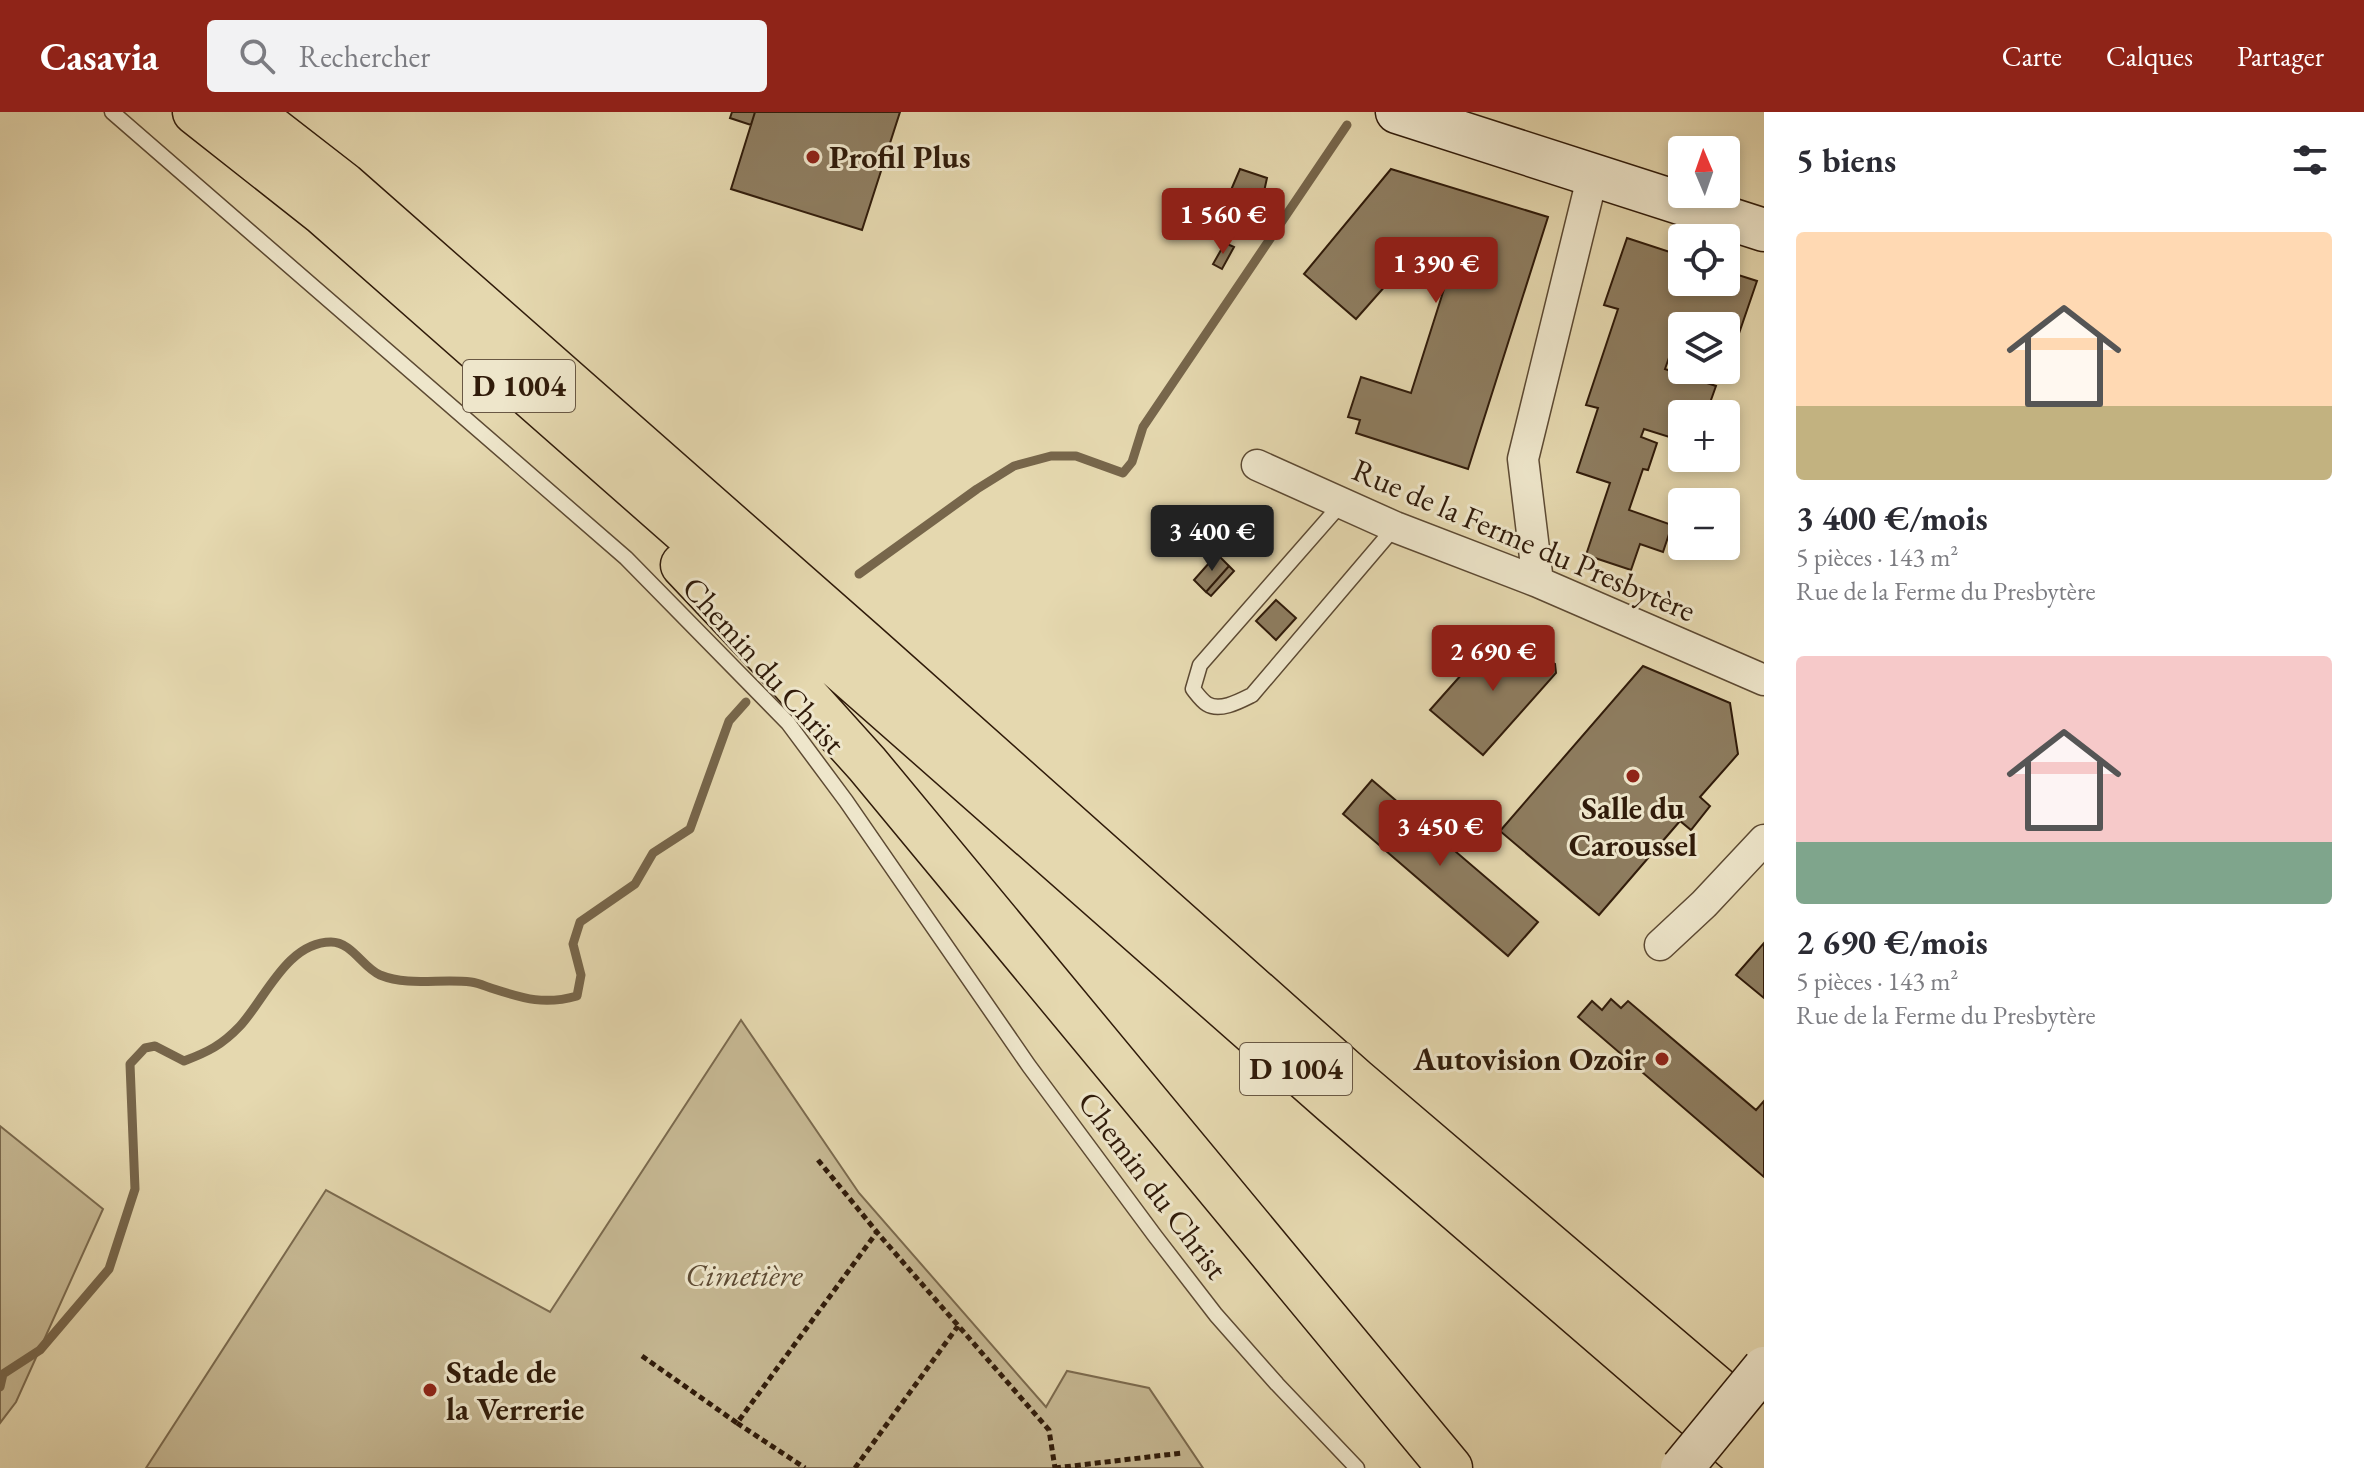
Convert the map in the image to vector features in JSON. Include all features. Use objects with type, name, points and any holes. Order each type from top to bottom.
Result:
[{"type":"highway","name":"D 1004","points":[[195,112],[323,213],[1334,1103],[1757,1468]]},
{"type":"highway","name":"D 1004","points":[[250,112],[344,185],[1355,1080],[1764,1429]]},
{"type":"highway","points":[[615,471],[633,519],[692,573],[867,764],[1450,1468]]},
{"type":"main road","points":[[1397,112],[1764,230]]},
{"type":"main road","points":[[1682,1468],[1764,1368]]},
{"type":"street","points":[[1538,582],[1523,459],[1593,174]]},
{"type":"street","name":"Rue de la Ferme du Presbytère","points":[[1257,465],[1395,527],[1538,582],[1764,680]]},
{"type":"street","points":[[1660,945],[1704,904],[1764,840]]},
{"type":"lane","name":"Chemin du Christ","points":[[112,112],[626,558],[788,723],[846,801],[1029,1066],[1172,1259],[1248,1351],[1357,1468]]},
{"type":"lane","points":[[1342,503],[1200,665],[1193,689],[1207,705],[1227,705],[1252,695],[1395,527]]},
{"type":"path","points":[[818,1160],[1049,1430],[1055,1468],[1182,1453]]},
{"type":"path","points":[[737,1423],[877,1232]]},
{"type":"path","points":[[855,1468],[958,1326]]},
{"type":"path","points":[[642,1356],[805,1468]]},
{"type":"green space","name":"Cimetière","points":[[741,1020],[859,1193],[1046,1407],[1067,1371],[1149,1388],[1203,1468],[146,1468],[326,1190],[550,1312]]},
{"type":"green space","points":[[0,1126],[103,1209],[16,1402],[0,1423]]},
{"type":"building","points":[[732,112],[755,112],[751,125],[730,118]]},
{"type":"building","name":"Profil Plus","points":[[755,112],[900,112],[862,230],[731,189]]},
{"type":"building","points":[[1240,169],[1267,178],[1262,201],[1231,190]]},
{"type":"building","points":[[1391,169],[1548,217],[1468,469],[1356,433],[1360,420],[1348,417],[1361,377],[1411,393],[1451,267],[1405,252],[1398,259],[1403,266],[1356,319],[1304,274]]},
{"type":"building","points":[[1627,238],[1668,251],[1668,296],[1740,296],[1740,276],[1757,281],[1740,331],[1740,312],[1668,312],[1668,360],[1665,369],[1668,370],[1668,384],[1716,386],[1711,400],[1668,400],[1668,437],[1644,429],[1641,437],[1657,443],[1648,470],[1643,469],[1629,510],[1668,524],[1668,537],[1663,552],[1640,544],[1631,570],[1586,555],[1610,483],[1577,472],[1598,408],[1586,405],[1618,309],[1604,305]]},
{"type":"building","points":[[1225,243],[1234,247],[1222,269],[1213,264]]},
{"type":"building","points":[[1217,554],[1229,566],[1206,592],[1194,580]]},
{"type":"building","points":[[1229,566],[1234,571],[1211,596],[1206,592]]},
{"type":"building","points":[[1276,600],[1296,618],[1276,640],[1256,621]]},
{"type":"building","points":[[1494,638],[1555,664],[1556,673],[1483,755],[1430,710]]},
{"type":"building","name":"Salle du Caroussel","points":[[1643,666],[1730,703],[1738,754],[1700,797],[1710,806],[1691,830],[1680,821],[1599,915],[1500,831]]},
{"type":"building","points":[[1372,780],[1538,922],[1508,956],[1343,814]]},
{"type":"building","points":[[1764,943],[1764,998],[1736,975]]},
{"type":"building","name":"Autovision Ozoir","points":[[1611,999],[1621,1008],[1628,1001],[1756,1110],[1764,1101],[1764,1177],[1578,1017],[1592,1001],[1602,1010]]},
{"type":"waterway","points":[[859,574],[1014,466],[1051,456],[1076,456],[1123,473],[1132,462],[1143,427],[1347,125]]},
{"type":"waterway","points":[[0,1387],[3,1374],[40,1350],[109,1269],[135,1189],[130,1064],[145,1048],[155,1046],[184,1061],[214,1047],[240,1026],[289,961],[315,945],[331,942],[345,946],[374,972],[391,979],[471,982],[535,1000],[577,996],[581,975],[573,944],[580,922],[635,884],[653,853],[690,829],[729,721],[746,702]]},
{"type":"place","name":"Profil Plus","points":[[813,157]]},
{"type":"place","name":"Salle du Caroussel","points":[[1633,776]]},
{"type":"place","name":"Autovision Ozoir","points":[[1662,1059]]},
{"type":"place","name":"Stade de la Verrerie","points":[[430,1390]]}]
